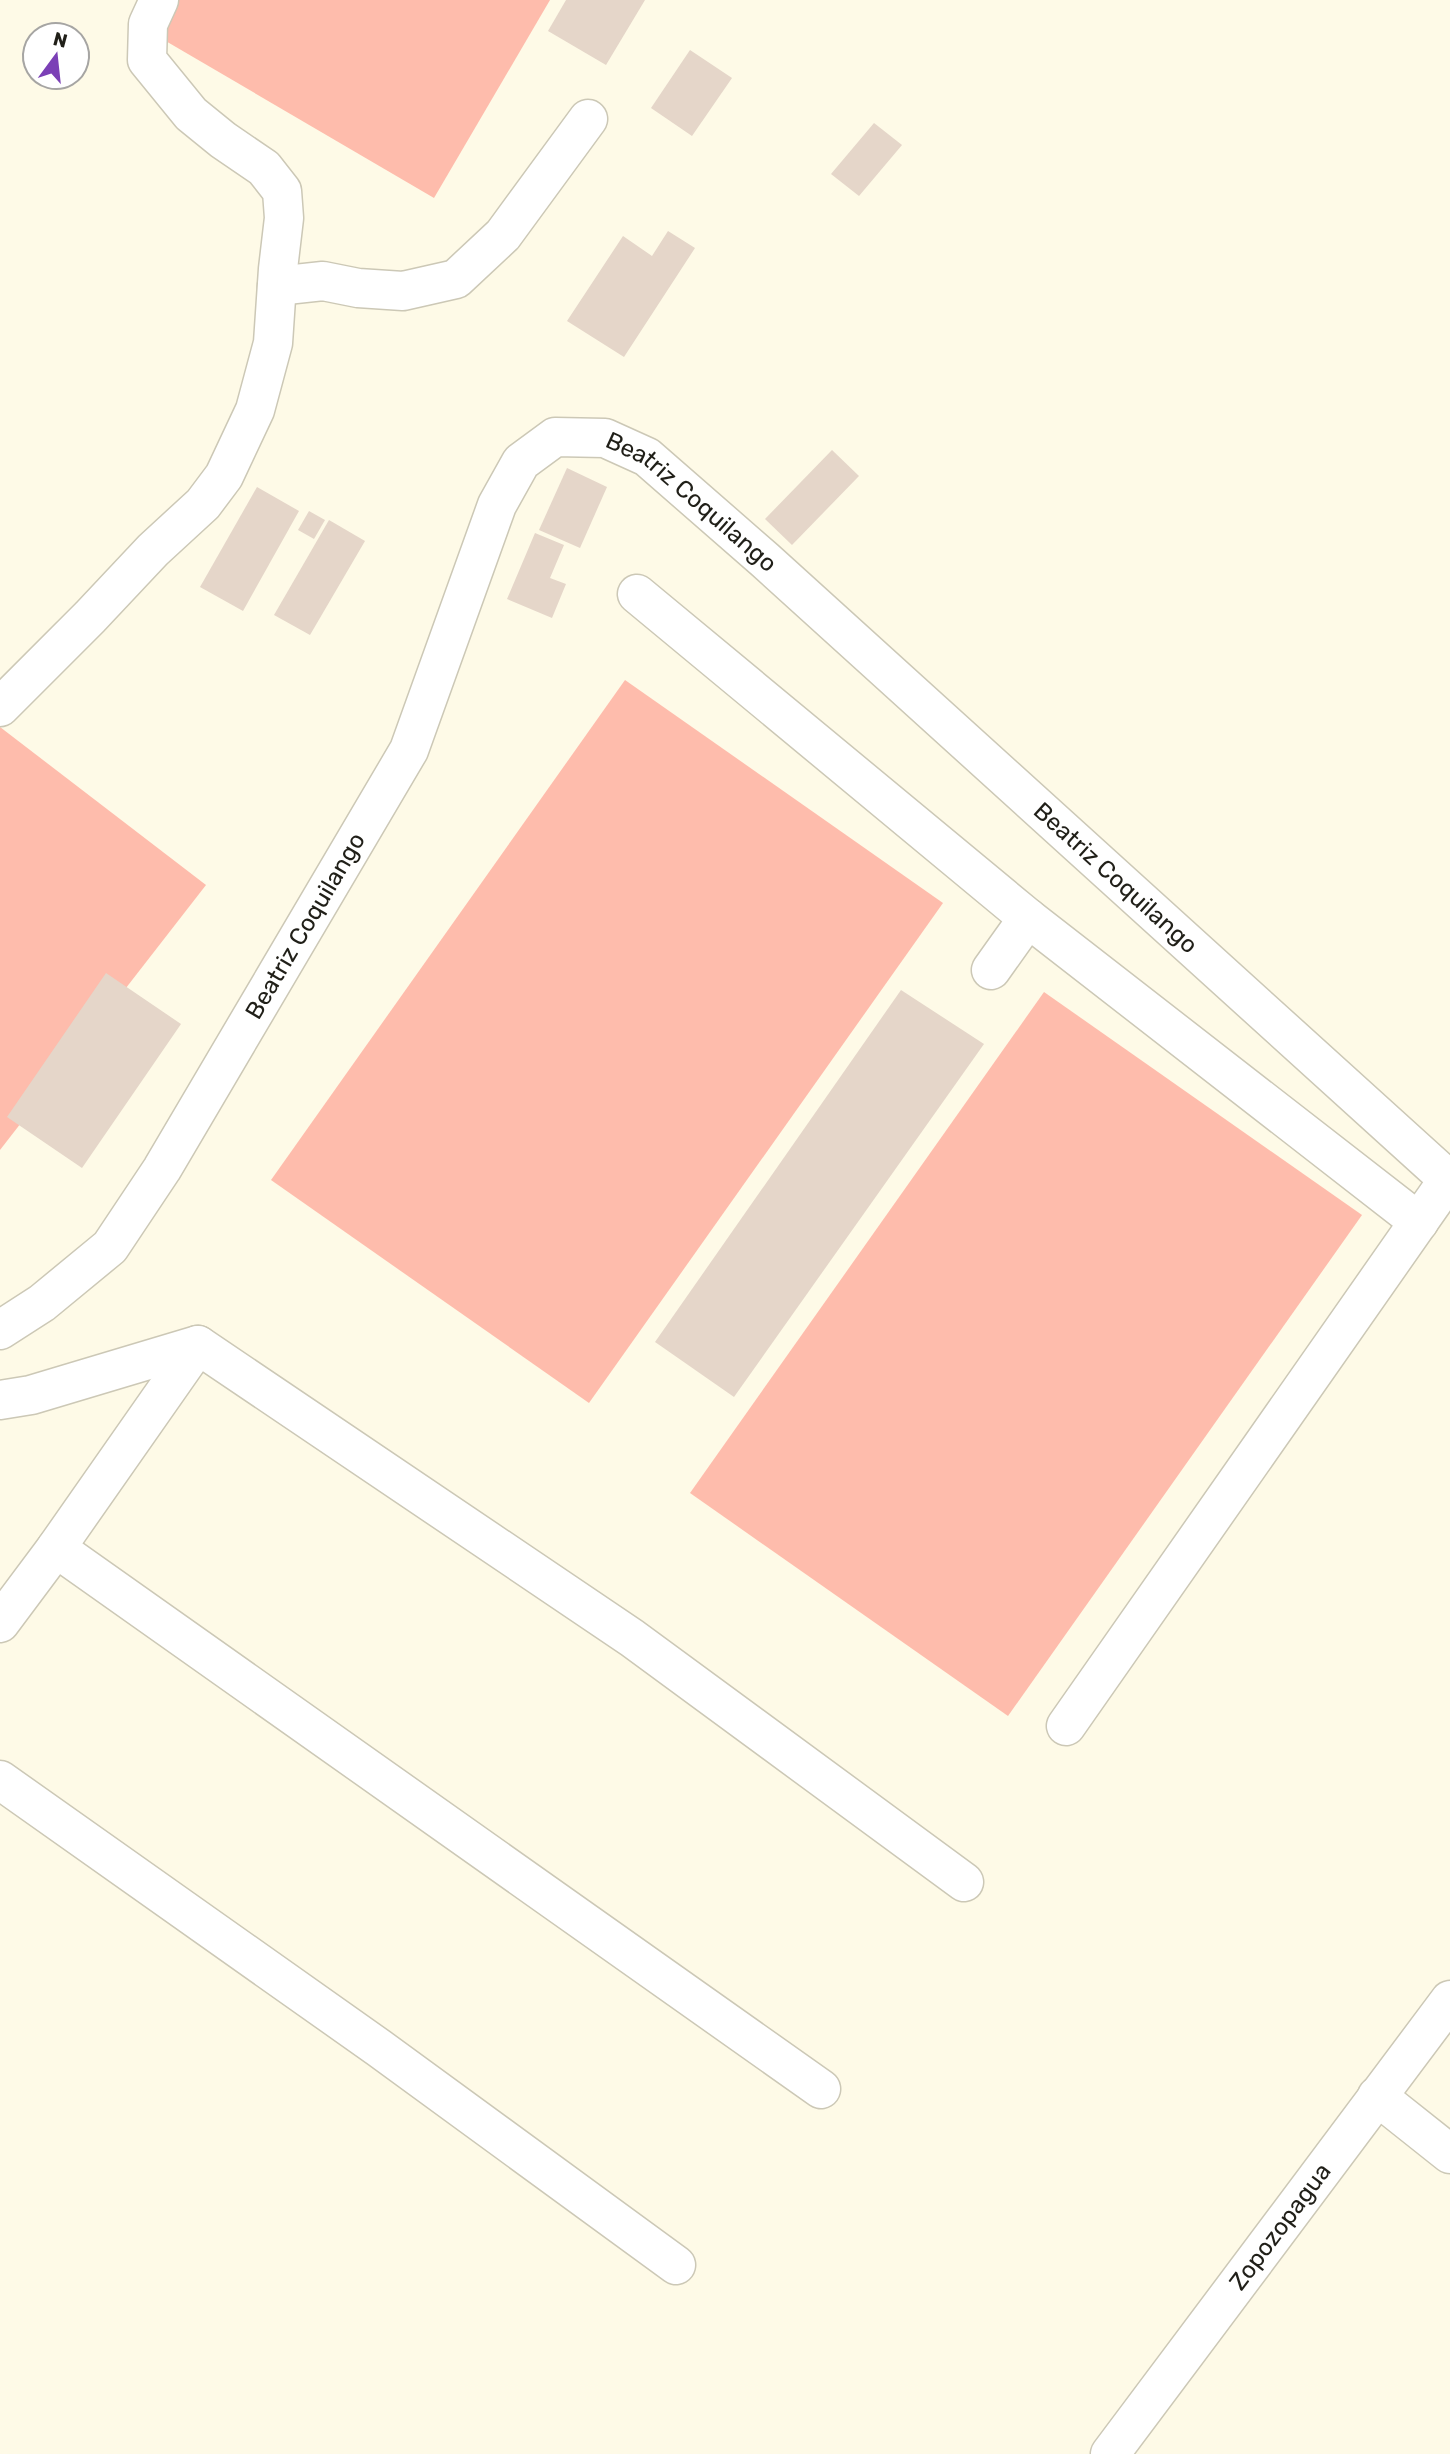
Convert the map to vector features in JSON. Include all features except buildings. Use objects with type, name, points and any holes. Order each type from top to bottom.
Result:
[{"type":"street","points":[[0,707],[153,550],[203,504],[223,476],[255,410],[273,343],[284,218],[282,191],[264,168],[191,114],[147,60],[148,24],[159,0]]},
{"type":"street","points":[[277,286],[323,281],[358,288],[403,291],[456,279],[503,235],[588,118]]},
{"type":"street","name":"Beatriz Coquilango","points":[[0,1330],[43,1303],[110,1247],[162,1169],[409,750],[497,505],[521,462],[555,437],[605,438],[647,457],[775,569],[1449,1181]]},
{"type":"street","points":[[637,594],[1028,918],[1419,1222]]},
{"type":"street","points":[[991,970],[1028,918]]},
{"type":"street","points":[[1066,1726],[1449,1181]]},
{"type":"street","points":[[0,1400],[31,1395],[198,1345]]},
{"type":"street","points":[[0,1623],[56,1548],[198,1345]]},
{"type":"street","points":[[198,1345],[632,1638],[964,1882]]},
{"type":"street","points":[[56,1548],[821,2089]]},
{"type":"street","points":[[0,1780],[379,2048],[676,2265]]},
{"type":"street","name":"Zopozopagua","points":[[1110,2454],[1450,2000]]},
{"type":"street","points":[[1377,2096],[1450,2154]]},
{"type":"shaded area","points":[[172,0],[550,0],[434,198],[152,33]]},
{"type":"shaded area","points":[[625,680],[943,903],[589,1403],[271,1180]]},
{"type":"shaded area","points":[[0,727],[206,885],[0,1150]]},
{"type":"shaded area","points":[[1044,992],[1362,1215],[1008,1716],[690,1493]]}]
